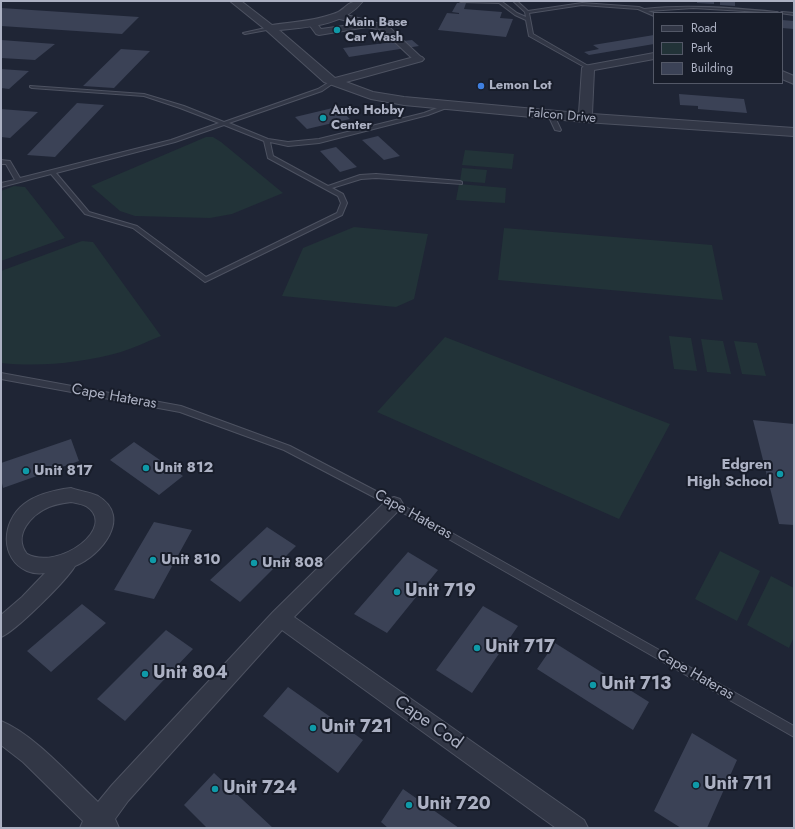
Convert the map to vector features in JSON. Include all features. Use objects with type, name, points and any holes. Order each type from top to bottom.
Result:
[{"type":"street","points":[[235,1],[270,28],[333,82],[418,59]]},
{"type":"street","points":[[270,28],[312,23],[340,16],[358,1]]},
{"type":"street","points":[[340,16],[369,25],[385,28],[418,59]]},
{"type":"street","points":[[312,23],[319,32],[369,25]]},
{"type":"street","points":[[584,118],[586,111],[588,68],[653,56]]},
{"type":"street","points":[[783,70],[794,66]]},
{"type":"street","points":[[783,75],[794,80]]},
{"type":"street","name":"Falcon Drive","points":[[333,82],[372,95],[404,101],[447,106],[584,118],[794,132]]},
{"type":"street","points":[[1,628],[29,603],[66,563],[82,556],[94,546],[102,534],[105,521],[102,511],[95,502],[84,497],[71,495],[56,497],[42,502],[19,520],[13,532],[11,543],[15,553],[23,561],[35,566],[50,566],[66,563]]},
{"type":"street","points":[[1,732],[31,754],[99,825],[120,793],[280,618],[394,504]]},
{"type":"street","name":"Cape Cod","points":[[280,618],[576,828]]},
{"type":"lane","points":[[461,1],[500,2],[516,14],[529,20]]},
{"type":"lane","points":[[515,1],[527,12],[531,35],[588,68]]},
{"type":"lane","points":[[527,12],[582,4],[642,10],[658,8],[755,12]]},
{"type":"lane","points":[[642,10],[653,15]]},
{"type":"lane","points":[[783,13],[794,14]]},
{"type":"lane","points":[[245,33],[270,28]]},
{"type":"lane","points":[[1,185],[173,141],[320,90],[333,82]]},
{"type":"lane","points":[[32,87],[144,95],[182,107],[267,140],[288,144],[319,141],[426,114],[447,106]]},
{"type":"lane","points":[[551,115],[558,130]]},
{"type":"lane","points":[[52,171],[87,213],[135,226],[205,280],[340,214],[344,203],[341,195],[270,157],[267,140]]},
{"type":"lane","points":[[1,162],[8,162],[18,180]]},
{"type":"lane","points":[[327,188],[360,177],[376,176],[460,183]]},
{"type":"lane","name":"Cape Hateras","points":[[1,376],[132,399],[188,411],[287,448],[394,504],[794,732]]},
{"type":"green space","points":[[206,137],[213,137],[221,142],[283,193],[232,214],[210,218],[135,216],[120,211],[91,186]]},
{"type":"green space","points":[[465,150],[514,154],[512,169],[462,165]]},
{"type":"green space","points":[[462,168],[487,170],[485,183],[460,181]]},
{"type":"green space","points":[[459,184],[506,188],[505,203],[456,200]]},
{"type":"green space","points":[[14,186],[25,187],[65,238],[1,261],[1,191]]},
{"type":"green space","points":[[354,227],[428,234],[414,299],[396,307],[282,296],[303,248]]},
{"type":"green space","points":[[504,228],[712,245],[723,300],[498,280]]},
{"type":"green space","points":[[82,241],[93,242],[161,336],[131,349],[91,359],[31,365],[1,363],[1,271]]},
{"type":"green space","points":[[669,336],[691,338],[697,371],[674,369]]},
{"type":"green space","points":[[445,337],[670,424],[619,519],[377,412]]},
{"type":"green space","points":[[701,339],[723,341],[731,374],[707,372]]},
{"type":"green space","points":[[734,341],[757,343],[766,376],[742,374]]},
{"type":"green space","points":[[720,551],[760,571],[737,621],[695,599]]},
{"type":"green space","points":[[771,576],[794,588],[794,637],[789,648],[747,625]]},
{"type":"building","points":[[697,1],[714,1],[714,4],[697,3]]},
{"type":"building","points":[[720,1],[735,1],[735,6],[720,5]]},
{"type":"building","points":[[457,3],[466,3],[464,9],[502,12],[500,18],[513,19],[506,37],[438,30],[447,13],[459,14],[452,12]]},
{"type":"building","points":[[1,8],[139,17],[122,34],[1,26]]},
{"type":"building","points":[[783,20],[794,21],[794,29],[783,28]]},
{"type":"building","points":[[653,35],[653,44],[589,55],[584,52],[599,49],[593,45]]},
{"type":"building","points":[[1,40],[55,44],[35,60],[1,58]]},
{"type":"building","points":[[412,40],[419,46],[349,57],[343,48]]},
{"type":"building","points":[[121,49],[150,51],[114,88],[83,86]]},
{"type":"building","points":[[1,69],[29,71],[9,89],[1,88]]},
{"type":"building","points":[[679,94],[744,99],[747,113],[698,109],[698,106],[680,105]]},
{"type":"building","points":[[77,103],[104,105],[55,157],[27,155]]},
{"type":"building","name":"Auto Hobby Center","points":[[337,107],[350,119],[307,129],[295,117]]},
{"type":"building","points":[[1,109],[38,112],[10,138],[1,137]]},
{"type":"building","points":[[378,136],[400,156],[384,160],[362,140]]},
{"type":"building","points":[[336,147],[357,167],[340,172],[320,151]]},
{"type":"building","name":"Edgren High School","points":[[753,420],[794,424],[794,525],[779,524]]},
{"type":"building","name":"Unit 817","points":[[71,439],[79,461],[3,488],[1,479],[1,463]]},
{"type":"building","name":"Unit 812","points":[[134,442],[183,476],[159,495],[110,460]]},
{"type":"building","name":"Unit 810","points":[[154,522],[192,530],[154,599],[114,590]]},
{"type":"building","name":"Unit 808","points":[[267,527],[296,546],[240,602],[210,580]]},
{"type":"building","name":"Unit 719","points":[[408,552],[438,570],[387,633],[354,614]]},
{"type":"building","points":[[82,604],[106,623],[51,672],[27,651]]},
{"type":"building","name":"Unit 717","points":[[483,606],[518,626],[472,693],[436,670]]},
{"type":"building","name":"Unit 804","points":[[166,630],[193,649],[125,721],[97,699]]},
{"type":"building","name":"Unit 713","points":[[555,643],[649,702],[633,730],[537,669]]},
{"type":"building","name":"Unit 721","points":[[288,687],[363,740],[338,773],[263,716]]},
{"type":"building","name":"Unit 711","points":[[692,733],[737,760],[707,828],[681,828],[654,811]]},
{"type":"building","name":"Unit 724","points":[[214,773],[273,828],[207,828],[184,805]]},
{"type":"building","name":"Unit 720","points":[[403,789],[459,828],[388,828],[381,822]]},
{"type":"place","name":"Main Base Car Wash","points":[[337,30]]},
{"type":"place","name":"Lemon Lot","points":[[481,86]]},
{"type":"place","name":"Auto Hobby Center","points":[[323,118]]},
{"type":"place","name":"Unit 812","points":[[146,468]]},
{"type":"place","name":"Unit 817","points":[[26,471]]},
{"type":"place","name":"Edgren High School","points":[[780,474]]},
{"type":"place","name":"Unit 810","points":[[153,560]]},
{"type":"place","name":"Unit 808","points":[[254,563]]},
{"type":"place","name":"Unit 719","points":[[397,592]]},
{"type":"place","name":"Unit 717","points":[[477,648]]},
{"type":"place","name":"Unit 804","points":[[145,674]]},
{"type":"place","name":"Unit 713","points":[[593,685]]},
{"type":"place","name":"Unit 721","points":[[313,728]]},
{"type":"place","name":"Unit 711","points":[[696,785]]},
{"type":"place","name":"Unit 724","points":[[215,789]]},
{"type":"place","name":"Unit 720","points":[[409,805]]}]
